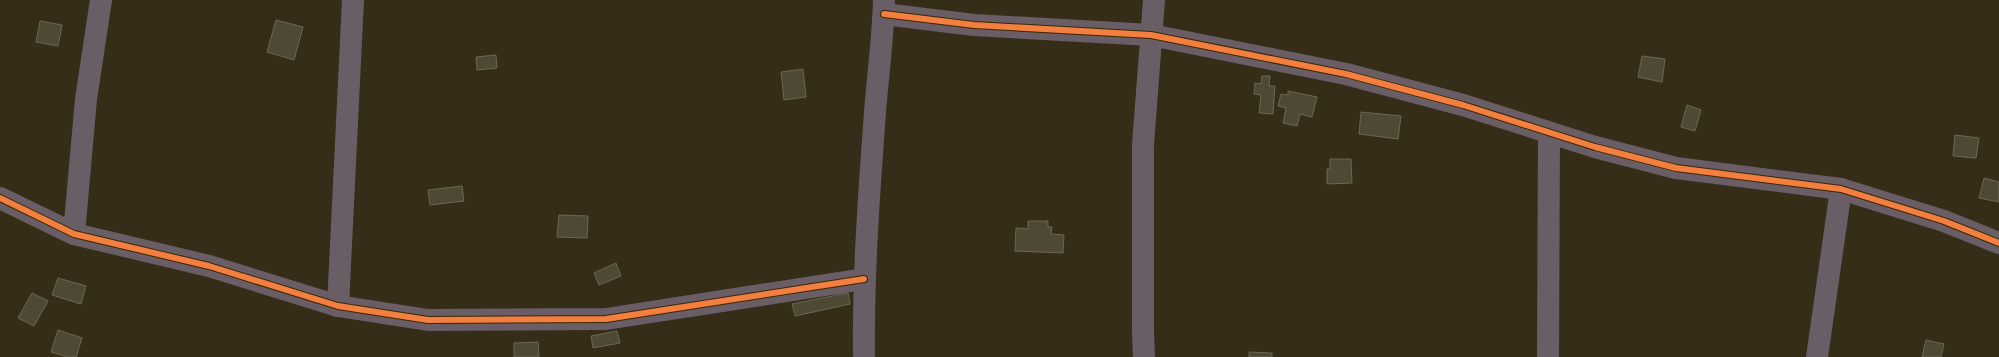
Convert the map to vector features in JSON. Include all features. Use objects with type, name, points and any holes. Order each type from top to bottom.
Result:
[{"type":"street","points":[[74,234],[86,99],[101,0]]},
{"type":"street","points":[[338,306],[353,0]]},
{"type":"street","points":[[1144,357],[1143,146],[1150,35],[1154,0]]},
{"type":"street","points":[[864,357],[864,279],[866,234],[876,101],[882,50],[884,7],[974,25],[1150,35],[1346,74],[1463,105],[1595,147],[1676,168],[1841,189],[1944,221],[1999,243]]},
{"type":"street","points":[[1548,357],[1549,133]]},
{"type":"street","points":[[1817,357],[1841,189]]},
{"type":"street","points":[[0,198],[74,234],[209,266],[338,306],[428,320],[606,319],[864,279]]},
{"type":"building","points":[[276,20],[303,27],[294,60],[267,52]]},
{"type":"building","points":[[40,21],[62,25],[58,46],[36,42]]},
{"type":"building","points":[[496,55],[497,68],[477,70],[476,57]]},
{"type":"building","points":[[1642,56],[1665,59],[1662,82],[1638,77]]},
{"type":"building","points":[[803,69],[806,97],[784,100],[781,72]]},
{"type":"building","points":[[1262,76],[1270,76],[1269,86],[1275,86],[1273,114],[1259,113],[1261,95],[1254,94],[1255,83],[1261,84]]},
{"type":"building","points":[[1288,91],[1317,97],[1312,117],[1300,114],[1297,126],[1283,123],[1286,108],[1278,106],[1281,94],[1288,95]]},
{"type":"building","points":[[1687,105],[1701,110],[1695,131],[1681,127]]},
{"type":"building","points":[[1361,112],[1401,116],[1398,139],[1359,134]]},
{"type":"building","points":[[1955,135],[1979,138],[1976,158],[1953,156]]},
{"type":"building","points":[[1330,159],[1351,159],[1352,183],[1327,184],[1327,169],[1330,169]]},
{"type":"building","points":[[1984,178],[1999,182],[1999,202],[1979,198]]},
{"type":"building","points":[[462,186],[464,201],[430,205],[428,190]]},
{"type":"building","points":[[559,215],[588,216],[587,238],[557,237]]},
{"type":"building","points":[[1028,221],[1048,221],[1048,227],[1052,227],[1051,234],[1064,235],[1063,253],[1015,251],[1016,228],[1028,229]]},
{"type":"building","points":[[616,263],[621,276],[599,285],[594,273]]},
{"type":"building","points":[[58,278],[86,286],[81,304],[52,295]]},
{"type":"building","points":[[32,293],[48,301],[34,326],[18,318]]},
{"type":"building","points":[[848,293],[850,304],[795,316],[792,304]]},
{"type":"building","points":[[58,330],[82,338],[76,357],[67,357],[51,352]]},
{"type":"building","points":[[617,331],[620,343],[593,348],[591,336]]},
{"type":"building","points":[[1926,340],[1944,344],[1941,357],[1922,357]]},
{"type":"building","points":[[538,342],[539,357],[514,357],[514,343]]},
{"type":"building","points":[[1249,352],[1272,353],[1272,357],[1249,357]]},
{"type":"cycle path","points":[[884,14],[974,25],[1151,35],[1346,74],[1463,105],[1595,147],[1676,168],[1841,189],[1944,221],[1999,243]]},
{"type":"cycle path","points":[[0,198],[74,234],[209,266],[338,306],[428,320],[606,319],[864,279]]}]
